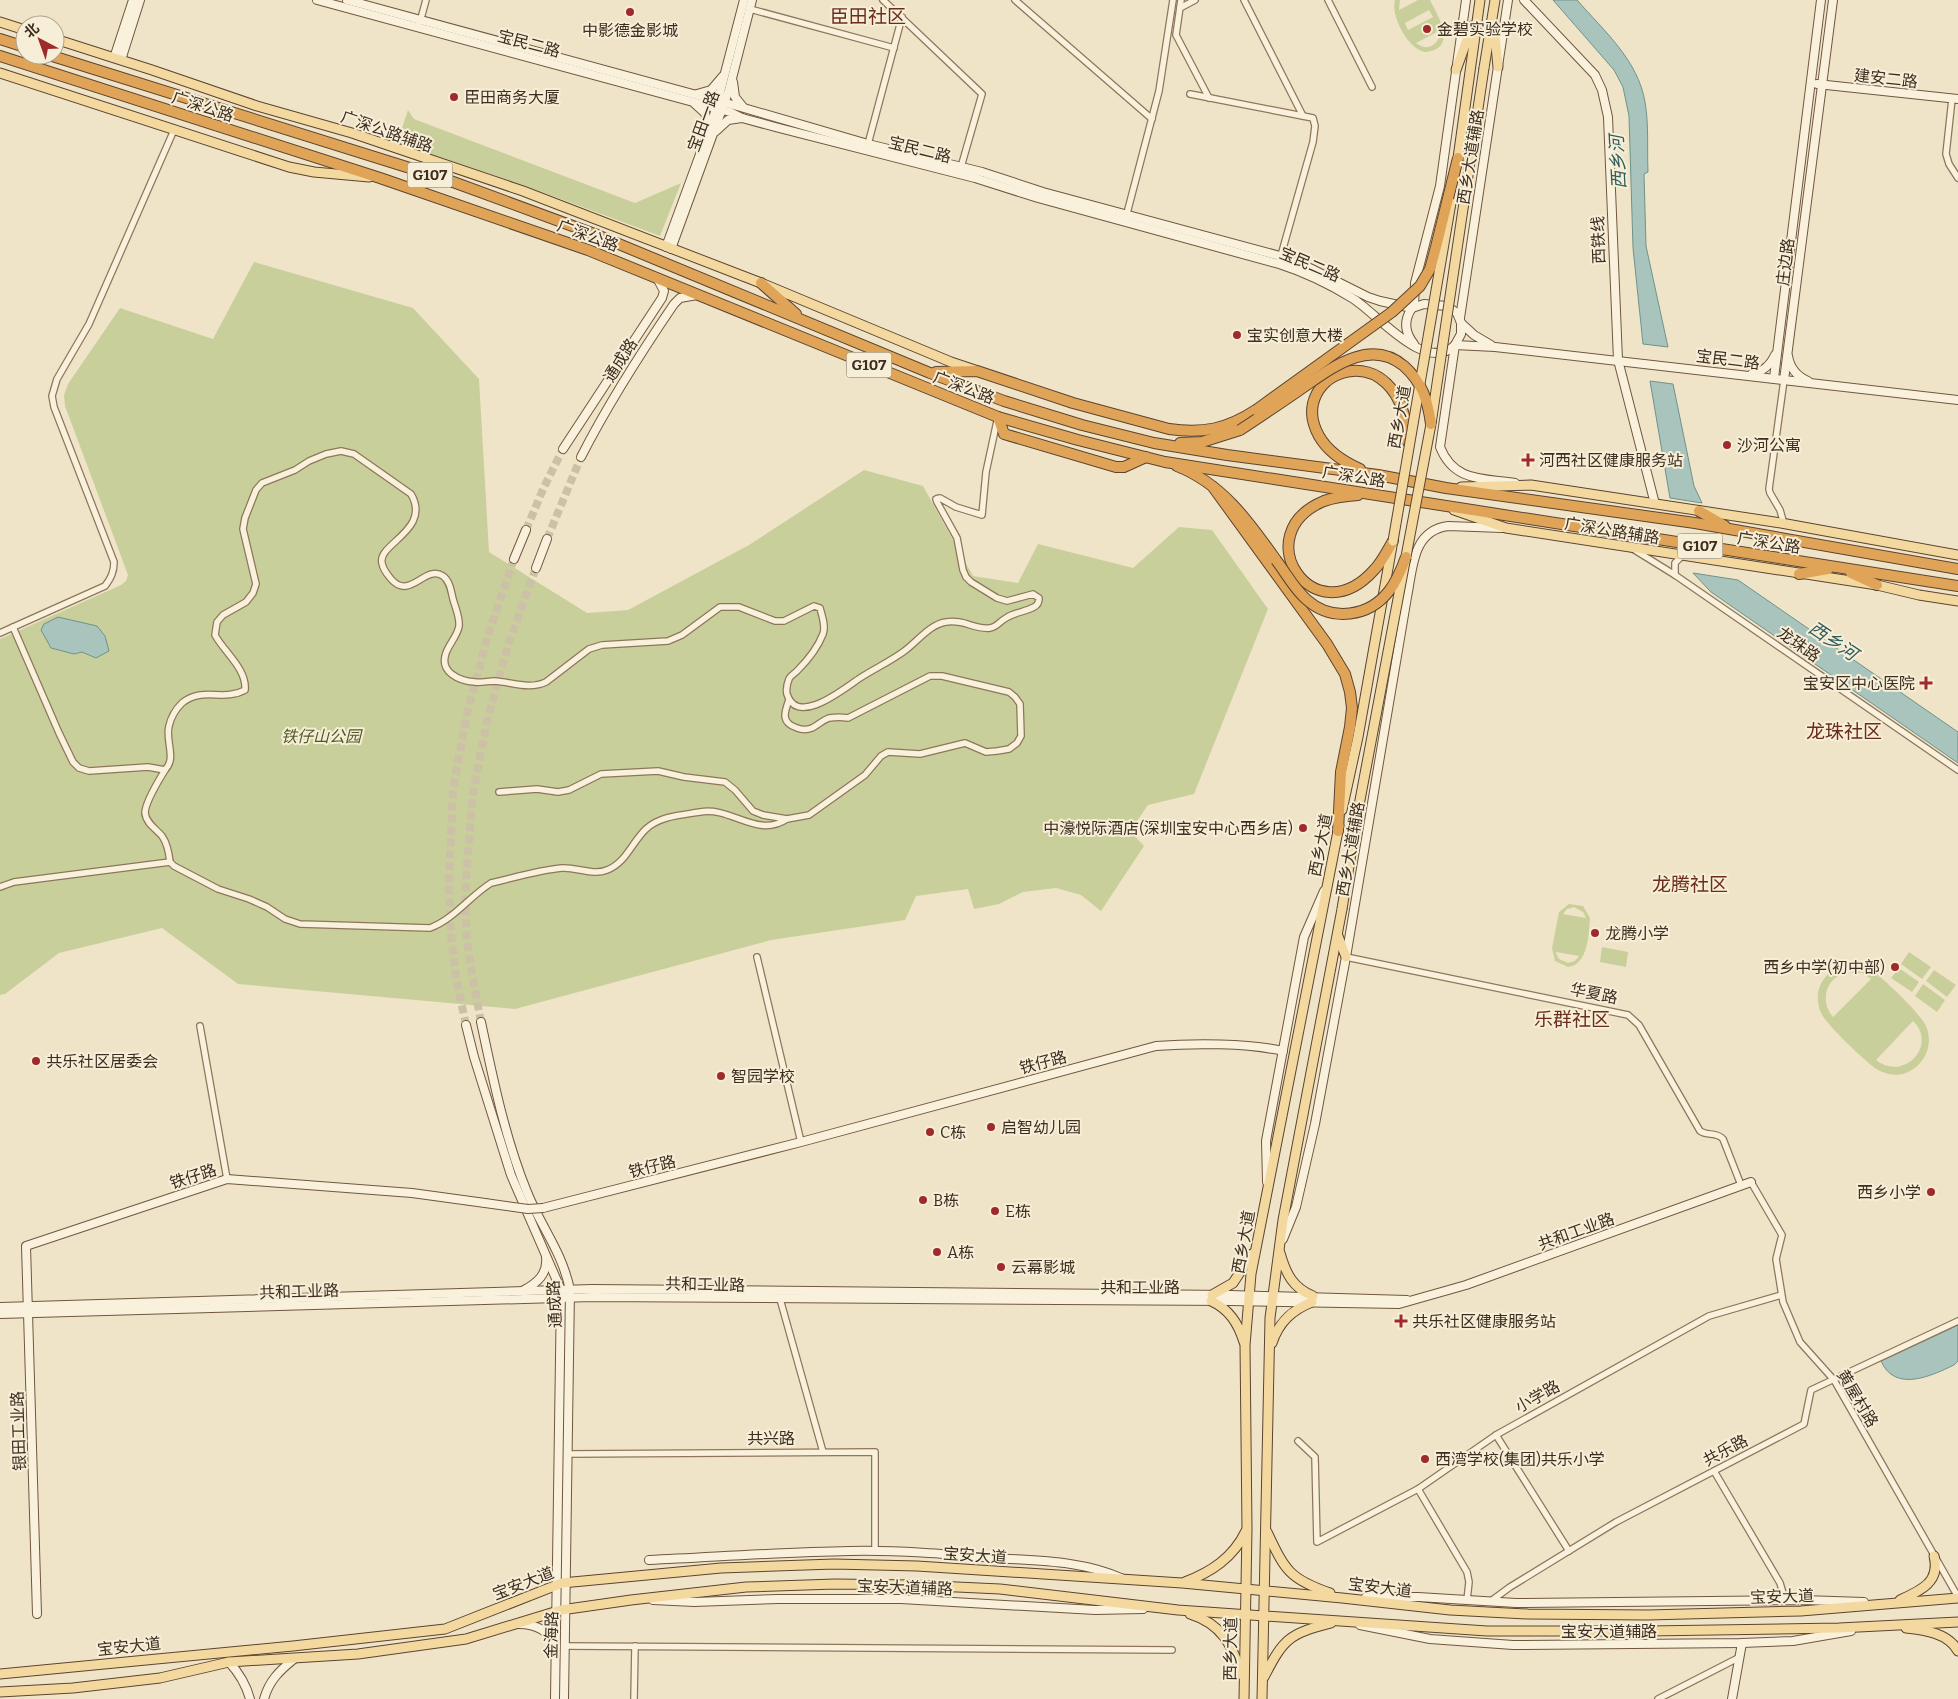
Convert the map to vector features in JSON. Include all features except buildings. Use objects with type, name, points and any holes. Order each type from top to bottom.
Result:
[{"type":"highway","points":[[0,39],[15,44]]},
{"type":"highway","name":"广深公路","points":[[0,56],[380,178],[588,250],[998,417],[1078,440],[1165,462],[1958,586]]},
{"type":"highway","name":"广深公路","points":[[65,60],[445,179],[597,235],[930,373],[1004,401],[1154,443],[1730,529],[1958,569]]},
{"type":"highway","points":[[930,373],[977,371],[1073,403],[1168,430],[1184,432],[1223,428],[1239,422],[1392,312],[1420,286],[1430,268],[1458,158]]},
{"type":"highway","points":[[761,284],[802,320]]},
{"type":"highway","points":[[1154,443],[1202,442],[1240,430],[1334,366],[1367,354],[1390,357],[1410,371],[1423,390],[1431,424]]},
{"type":"highway","points":[[1378,475],[1345,462],[1321,439],[1313,421],[1312,411],[1318,390],[1329,380],[1342,372],[1356,370],[1369,372],[1379,377],[1396,394],[1405,415],[1409,450]]},
{"type":"highway","points":[[998,417],[1004,434],[1116,467],[1124,467],[1146,457]]},
{"type":"highway","points":[[1165,462],[1182,468],[1213,487],[1237,507],[1307,601],[1331,613],[1344,615],[1357,613],[1382,600],[1390,590],[1406,557]]},
{"type":"highway","points":[[1213,487],[1327,644],[1345,674],[1352,708],[1341,772],[1338,831]]},
{"type":"highway","points":[[1375,494],[1336,497],[1324,501],[1304,514],[1297,522],[1289,542],[1290,562],[1293,570],[1300,578],[1318,590],[1329,592],[1341,591],[1352,588],[1363,581],[1382,560],[1392,541]]},
{"type":"highway","points":[[1699,510],[1730,529]]},
{"type":"highway","points":[[1799,574],[1837,567],[1878,585]]},
{"type":"main road","name":"西乡大道","points":[[1264,1699],[1263,1616],[1272,1299],[1279,1248],[1338,936],[1359,806],[1431,424],[1494,0]]},
{"type":"main road","points":[[1456,70],[1479,3]]},
{"type":"main road","name":"西乡大道","points":[[1243,1699],[1247,1529],[1245,1345],[1249,1298],[1257,1242],[1358,737],[1409,450],[1458,158],[1479,3]]},
{"type":"main road","points":[[1493,10],[1498,67]]},
{"type":"main road","points":[[0,22],[15,27]]},
{"type":"main road","name":"广深公路辅路","points":[[65,43],[257,106],[352,133],[523,192],[761,284],[977,371]]},
{"type":"main road","points":[[0,73],[290,167],[328,174],[380,178]]},
{"type":"main road","name":"广深公路辅路","points":[[1446,488],[1532,485],[1699,510],[1958,555]]},
{"type":"main road","name":"广深公路辅路","points":[[1442,506],[1506,528],[1878,585],[1919,595],[1958,601]]},
{"type":"main road","points":[[1338,936],[1346,957]]},
{"type":"main road","points":[[1245,1345],[1237,1324],[1211,1298],[1233,1284],[1246,1265],[1257,1242]]},
{"type":"main road","points":[[1270,1350],[1275,1335],[1287,1317],[1313,1299],[1293,1284],[1283,1264],[1279,1248]]},
{"type":"main road","points":[[1182,1583],[1208,1572],[1224,1561],[1238,1546],[1247,1529]]},
{"type":"main road","points":[[1266,1531],[1280,1560],[1297,1579],[1309,1586],[1342,1598]]},
{"type":"main road","points":[[1890,1603],[1922,1590],[1932,1580],[1936,1569],[1934,1556]]},
{"type":"main road","name":"宝安大道","points":[[0,1674],[294,1646],[445,1629],[561,1584],[721,1568],[834,1564],[917,1566],[1182,1583],[1450,1610],[1528,1614],[1628,1615],[1801,1611],[1958,1597]]},
{"type":"main road","name":"宝安大道","points":[[0,1692],[74,1688],[160,1678],[229,1662],[358,1654],[466,1639],[561,1610],[746,1587],[835,1584],[1000,1589],[1178,1610],[1439,1628],[1532,1632],[1881,1626],[1958,1622]]},
{"type":"main road","points":[[1178,1610],[1196,1616],[1214,1626],[1228,1640],[1244,1682]]},
{"type":"main road","points":[[1263,1680],[1278,1650],[1292,1636],[1311,1628],[1339,1621]]},
{"type":"main road","points":[[1881,1626],[1914,1629],[1938,1634],[1950,1641],[1958,1651]]},
{"type":"street","points":[[118,59],[133,0]]},
{"type":"street","points":[[118,59],[140,0]]},
{"type":"street","name":"宝民二路","points":[[317,0],[419,24],[720,106],[744,109],[868,144],[961,167],[1126,218],[1312,269],[1368,297],[1391,304],[1413,307],[1424,304],[1447,306],[1453,309],[1474,335],[1495,347]]},
{"type":"street","name":"宝民二路","points":[[347,0],[419,24]]},
{"type":"street","points":[[419,24],[426,0]]},
{"type":"street","name":"宝田一路","points":[[730,71],[744,0]]},
{"type":"street","name":"宝田一路","points":[[668,248],[712,131],[752,0]]},
{"type":"street","points":[[883,0],[982,94],[961,167]]},
{"type":"street","points":[[1015,0],[1152,119]]},
{"type":"street","points":[[1126,218],[1159,91],[1173,0]]},
{"type":"street","points":[[1181,0],[1176,35],[1209,98]]},
{"type":"street","points":[[1180,8],[1195,0]]},
{"type":"street","points":[[1244,0],[1303,116]]},
{"type":"street","points":[[1328,0],[1372,86]]},
{"type":"street","name":"西乡大道辅路","points":[[1418,348],[1410,340],[1406,330],[1407,316],[1413,307],[1415,283],[1440,186],[1466,0]]},
{"type":"street","name":"西乡大道辅路","points":[[1508,0],[1460,320],[1461,334],[1456,345],[1440,447],[1445,460],[1464,475],[1532,485]]},
{"type":"street","name":"西铁线","points":[[1524,0],[1588,66],[1599,83],[1605,100],[1608,117],[1618,360],[1656,504]]},
{"type":"street","name":"庄边路","points":[[1774,378],[1821,0]]},
{"type":"street","name":"庄边路","points":[[1784,524],[1770,489],[1833,0]]},
{"type":"street","points":[[750,9],[894,48]]},
{"type":"street","points":[[868,144],[902,17]]},
{"type":"street","points":[[730,71],[712,90],[693,98],[705,113],[712,131],[728,120],[742,118]]},
{"type":"street","points":[[730,71],[735,97],[744,109]]},
{"type":"street","name":"建安二路","points":[[1810,84],[1955,99]]},
{"type":"street","points":[[1190,94],[1313,118],[1315,126],[1313,142],[1284,249],[1279,260]]},
{"type":"street","points":[[1955,99],[1946,154],[1949,164],[1958,178]]},
{"type":"street","name":"宝民二路","points":[[720,106],[742,118],[975,178],[1038,198],[1126,218]]},
{"type":"street","points":[[0,632],[105,586],[111,579],[114,562],[54,407],[52,396],[57,379],[89,324],[174,130]]},
{"type":"street","name":"宝民二路","points":[[1279,260],[1350,297],[1364,306],[1388,329],[1418,348],[1444,352],[1456,345],[1495,347],[1958,400]]},
{"type":"street","name":"通成路","points":[[563,449],[662,298],[664,291],[657,278]]},
{"type":"street","points":[[1391,304],[1405,296],[1415,283]]},
{"type":"street","name":"通成路","points":[[580,458],[628,371],[674,304],[680,298],[698,295]]},
{"type":"street","points":[[1744,374],[1762,371],[1769,365],[1777,349]]},
{"type":"street","points":[[1787,351],[1792,369],[1798,376],[1814,383]]},
{"type":"street","points":[[789,700],[785,711],[785,719],[790,726],[802,730],[811,728],[826,719],[848,718],[930,676],[955,678],[991,689],[1009,692],[1015,697],[1020,704],[1021,736],[1018,743],[1009,749],[997,751],[986,752],[965,744],[920,754],[888,752],[881,756],[865,775],[809,815],[787,820],[773,827],[761,826],[715,811],[703,811],[660,820],[647,828],[624,858],[606,871],[594,872],[563,868],[491,883],[481,889],[443,923],[430,928],[300,924],[285,919],[249,898],[218,889],[174,866],[170,862],[169,851],[163,837],[148,820],[145,812],[165,770],[170,766],[172,757],[168,732],[170,720],[178,707],[189,698],[200,694],[229,696],[245,690],[246,683],[243,675],[215,635],[217,622],[223,615],[246,602],[253,593],[256,584],[243,529],[245,518],[256,490],[262,483],[295,470],[309,460],[341,451],[354,454],[411,494],[416,503],[417,511],[408,529],[383,553],[381,561],[385,572],[395,583],[412,586],[428,575],[437,574],[443,576],[450,585],[459,627],[445,654],[444,664],[448,672],[459,679],[475,682],[494,681],[527,686],[539,685],[589,648],[602,645],[668,641],[682,635],[720,607],[739,607],[776,621],[784,621],[814,606],[820,608],[824,622],[823,633],[807,658],[789,678],[786,690],[789,700],[804,708],[816,705],[840,694],[860,678],[902,652],[943,622],[960,621],[982,628],[991,628],[1014,613],[1035,607],[1039,602],[1039,598],[1033,594],[1007,601],[997,598],[966,577],[957,538],[936,499],[940,498],[956,507],[982,516],[986,472],[998,417]]},
{"type":"street","name":"西乡大道辅路","points":[[1279,1248],[1296,1207],[1316,1116],[1346,957],[1407,597],[1417,550],[1428,533],[1439,527],[1506,528]]},
{"type":"street","points":[[514,559],[526,530]]},
{"type":"street","points":[[536,568],[547,539]]},
{"type":"street","name":"龙珠路","points":[[1632,548],[1958,770]]},
{"type":"street","points":[[1674,575],[1675,564],[1682,556]]},
{"type":"street","points":[[13,627],[59,733],[73,762],[79,768],[89,771],[148,767],[165,770]]},
{"type":"street","points":[[499,792],[537,789],[558,792],[570,790],[601,774],[658,771],[725,782],[735,790],[753,811],[787,820]]},
{"type":"street","points":[[0,887],[14,882],[170,862]]},
{"type":"street","name":"西乡大道辅路","points":[[1268,1191],[1266,1141],[1304,937],[1330,878]]},
{"type":"street","points":[[757,957],[801,1142]]},
{"type":"street","name":"华夏路","points":[[1346,957],[1628,1015],[1639,1025],[1700,1131],[1717,1135],[1723,1139],[1741,1185]]},
{"type":"street","name":"通成路","points":[[482,1022],[495,1088],[520,1172],[531,1202],[566,1271],[570,1294],[567,1454],[561,1571]]},
{"type":"street","name":"通成路","points":[[466,1025],[474,1057],[511,1175],[545,1252],[561,1294],[561,1571]]},
{"type":"street","points":[[200,1026],[227,1179]]},
{"type":"street","name":"铁仔路","points":[[26,1246],[227,1179],[412,1193],[528,1208],[543,1208],[801,1142],[1156,1046],[1176,1044],[1266,1048],[1283,1051]]},
{"type":"street","name":"共和工业路","points":[[570,1294],[780,1298],[1408,1300],[1466,1285],[1750,1182]]},
{"type":"street","name":"黄屋村路","points":[[1750,1182],[1782,1235],[1776,1260],[1783,1302],[1800,1342],[1834,1380],[1958,1597]]},
{"type":"street","name":"银田工业路","points":[[26,1246],[37,1614]]},
{"type":"street","points":[[522,1291],[537,1282],[542,1276],[546,1261],[545,1252]]},
{"type":"street","name":"共和工业路","points":[[0,1314],[28,1310],[522,1291],[561,1294]]},
{"type":"street","name":"共和工业路","points":[[0,1307],[28,1310],[561,1294],[1211,1298]]},
{"type":"street","name":"小学路","points":[[1298,1441],[1315,1457],[1317,1542],[1418,1489],[1496,1435],[1709,1316],[1782,1295]]},
{"type":"street","points":[[780,1298],[823,1452]]},
{"type":"street","name":"共乐路","points":[[1490,1602],[1510,1587],[1616,1522],[1804,1424],[1811,1390],[1958,1321]]},
{"type":"street","points":[[1496,1435],[1569,1551]]},
{"type":"street","name":"共兴路","points":[[567,1454],[874,1452],[875,1551]]},
{"type":"street","points":[[1714,1471],[1780,1583],[1785,1600]]},
{"type":"street","points":[[1418,1489],[1466,1572],[1469,1582],[1467,1600]]},
{"type":"street","name":"宝安大道辅路","points":[[649,1560],[788,1553],[903,1551],[1061,1563],[1097,1569],[1122,1579]]},
{"type":"street","name":"金海路","points":[[555,1699],[560,1646],[561,1571]]},
{"type":"street","name":"宝安大道辅路","points":[[1342,1598],[1418,1597],[1490,1602],[1564,1603],[1785,1600],[1890,1603]]},
{"type":"street","name":"宝安大道辅路","points":[[631,1600],[694,1602],[778,1599],[901,1599],[1095,1610],[1178,1610]]},
{"type":"street","name":"宝安大道辅路","points":[[1339,1621],[1414,1636],[1513,1645],[1793,1641],[1881,1626]]},
{"type":"street","points":[[515,1624],[527,1624],[539,1628],[560,1646],[1172,1650]]},
{"type":"street","points":[[1732,1699],[1742,1643]]},
{"type":"street","name":"金海路","points":[[560,1646],[564,1699]]},
{"type":"street","points":[[634,1699],[635,1646]]},
{"type":"street","points":[[1658,1699],[1740,1657]]},
{"type":"street","points":[[229,1662],[239,1673],[250,1699],[253,1695],[257,1694],[263,1699],[268,1686],[278,1672],[294,1659]]},
{"type":"green space","points":[[1395,0],[1400,0],[1399,10],[1418,0],[1430,0],[1443,31],[1444,38],[1441,45],[1435,50],[1425,52],[1419,50],[1407,39],[1402,31],[1395,15]],"holes":[[[1429,10],[1433,17],[1408,30],[1405,23]],[[1439,31],[1439,38],[1432,46],[1423,47],[1416,43]]]},
{"type":"green space","points":[[408,110],[414,119],[635,203],[681,183],[660,236],[526,186],[397,143]]},
{"type":"green space","name":"铁仔山公园","points":[[254,262],[413,308],[479,379],[489,552],[587,613],[628,610],[749,545],[864,470],[923,486],[973,576],[1018,583],[1038,544],[1133,568],[1179,527],[1212,530],[1268,609],[1194,794],[1148,805],[1130,831],[1144,846],[1101,911],[1081,895],[1056,888],[1023,892],[999,904],[974,909],[968,889],[916,896],[905,920],[771,940],[515,1009],[238,984],[162,928],[59,953],[5,994],[0,995],[0,639],[121,585],[126,581],[128,575],[65,406],[64,395],[68,384],[120,308],[213,339]]},
{"type":"green space","points":[[1569,904],[1583,906],[1590,918],[1588,940],[1583,955],[1575,965],[1568,967],[1555,961],[1552,948],[1559,912]],"holes":[[[1574,907],[1583,912],[1586,918],[1563,914],[1567,909]],[[1556,952],[1579,956],[1575,961],[1568,963],[1559,959]]]},
{"type":"green space","points":[[1602,947],[1628,952],[1626,967],[1600,962]]},
{"type":"green space","points":[[1909,952],[1931,967],[1922,979],[1901,964]]},
{"type":"green space","points":[[1852,963],[1870,969],[1883,979],[1923,1020],[1928,1033],[1928,1047],[1923,1060],[1913,1070],[1896,1075],[1875,1068],[1839,1035],[1821,1013],[1818,995],[1823,980],[1835,969]],"holes":[[[1847,972],[1862,973],[1871,979],[1833,1017],[1826,1004],[1827,990],[1834,979]],[[1913,1021],[1920,1030],[1922,1040],[1920,1050],[1914,1058],[1907,1064],[1897,1067],[1887,1066],[1876,1060]]]},
{"type":"green space","points":[[1899,968],[1919,982],[1912,992],[1891,978]]},
{"type":"green space","points":[[1934,970],[1956,985],[1947,997],[1926,981]]},
{"type":"green space","points":[[1923,984],[1945,1000],[1937,1012],[1915,996]]},
{"type":"water","points":[[1553,0],[1577,0],[1628,59],[1641,87],[1645,102],[1647,128],[1648,172],[1644,174],[1646,246],[1668,347],[1643,344],[1633,248],[1629,116],[1623,87],[1614,70]]},
{"type":"water","points":[[1650,381],[1673,384],[1694,486],[1702,503],[1670,498]]},
{"type":"water","points":[[1693,573],[1738,580],[1958,732],[1958,763],[1711,592]]},
{"type":"water","points":[[58,617],[97,626],[105,636],[109,651],[96,658],[82,652],[74,654],[51,648],[41,630],[44,624]]},
{"type":"water","points":[[1958,1325],[1958,1361],[1954,1365],[1935,1374],[1914,1379],[1895,1377],[1887,1371],[1881,1361]]},
{"type":"tunnel","points":[[526,530],[563,449]]},
{"type":"tunnel","points":[[547,539],[581,457]]},
{"type":"tunnel","points":[[466,1025],[456,978],[451,934],[449,879],[453,789],[467,714],[488,635],[514,559]]},
{"type":"tunnel","points":[[481,1022],[466,932],[466,878],[473,793],[488,717],[509,642],[536,568]]},
{"type":"place","name":"中影德金影城","points":[[630,12]]},
{"type":"place","name":"金碧实验学校","points":[[1427,29]]},
{"type":"place","name":"臣田商务大厦","points":[[454,97]]},
{"type":"place","name":"宝实创意大楼","points":[[1237,335]]},
{"type":"place","name":"沙河公寓","points":[[1727,445]]},
{"type":"place","name":"河西社区健康服务站","points":[[1528,460]]},
{"type":"place","name":"宝安区中心医院","points":[[1926,683]]},
{"type":"place","name":"中濠悦际酒店(深圳宝安中心西乡店)","points":[[1303,828]]},
{"type":"place","name":"龙腾小学","points":[[1595,933]]},
{"type":"place","name":"西乡中学(初中部)","points":[[1895,967]]},
{"type":"place","name":"共乐社区居委会","points":[[36,1061]]},
{"type":"place","name":"智园学校","points":[[721,1076]]},
{"type":"place","name":"启智幼儿园","points":[[991,1127]]},
{"type":"place","name":"C栋","points":[[930,1132]]},
{"type":"place","name":"西乡小学","points":[[1931,1192]]},
{"type":"place","name":"B栋","points":[[923,1200]]},
{"type":"place","name":"E栋","points":[[995,1211]]},
{"type":"place","name":"A栋","points":[[937,1252]]},
{"type":"place","name":"云幕影城","points":[[1001,1267]]},
{"type":"place","name":"共乐社区健康服务站","points":[[1401,1321]]},
{"type":"place","name":"西湾学校(集团)共乐小学","points":[[1425,1459]]},
{"type":"district","name":"臣田社区","points":[[868,16]]},
{"type":"district","name":"龙珠社区","points":[[1844,731]]},
{"type":"district","name":"龙腾社区","points":[[1690,884]]},
{"type":"district","name":"乐群社区","points":[[1572,1019]]},
{"type":"water label","name":"西乡河","points":[[1618,162]]},
{"type":"water label","name":"西乡河","points":[[1833,641]]}]
